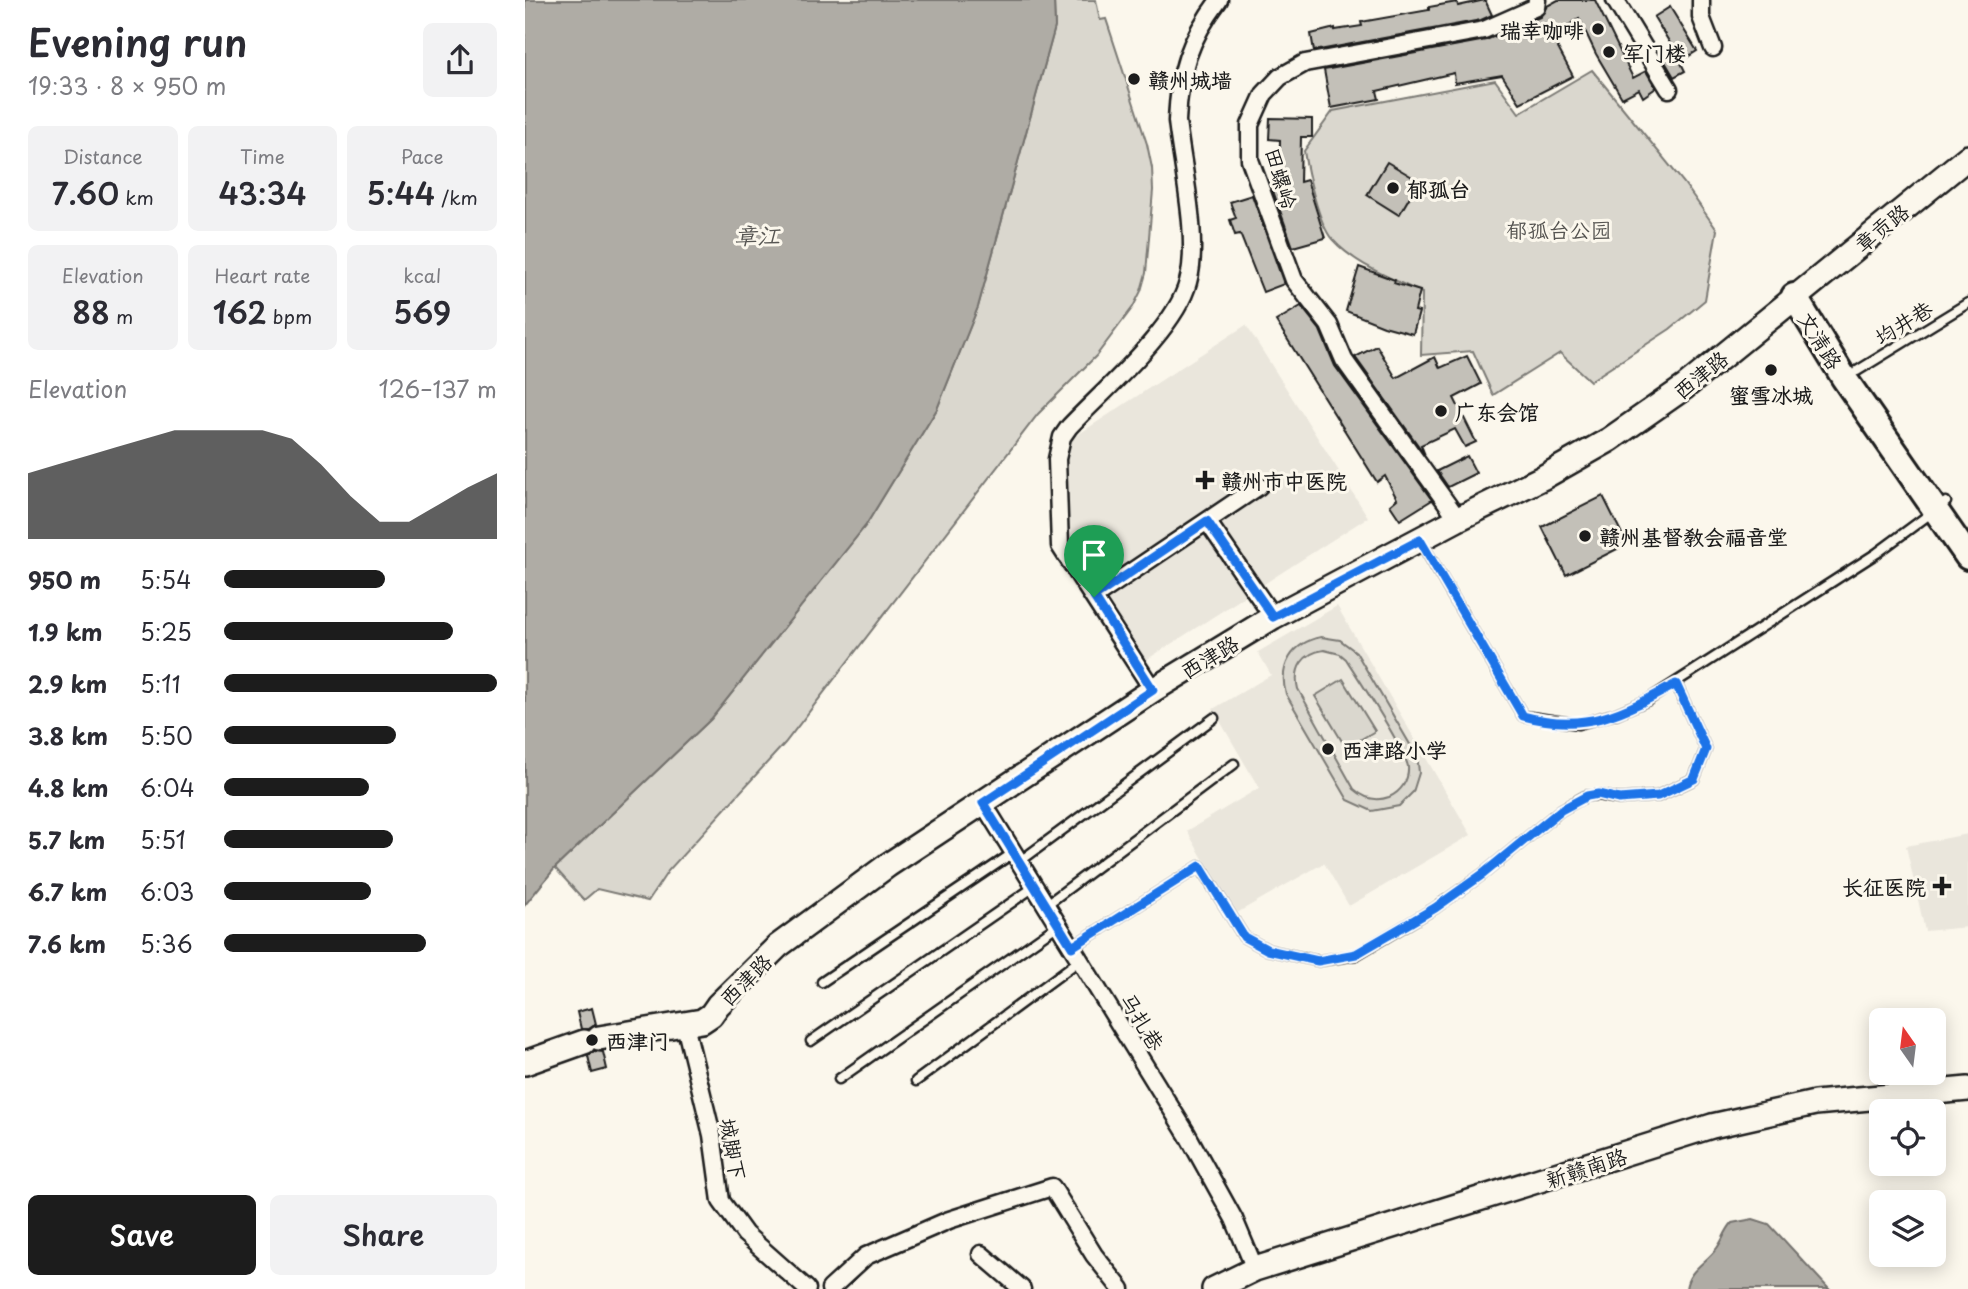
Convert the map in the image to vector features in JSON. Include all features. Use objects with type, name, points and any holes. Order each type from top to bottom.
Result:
[{"type":"main road","name":"章贡路","points":[[1794,296],[1968,157]]},
{"type":"main road","name":"西津路","points":[[525,1063],[592,1040],[702,1021],[778,946],[888,865],[1153,690],[1273,617],[1458,519],[1542,478],[1609,440],[1685,387],[1794,296]]},
{"type":"main road","name":"文清路","points":[[1794,296],[1857,371],[1941,505],[1968,557]]},
{"type":"main road","name":"文清路","points":[[1794,296],[1844,378],[1941,505],[1968,533]]},
{"type":"main road","name":"新赣南路","points":[[1215,1289],[1255,1269],[1712,1126],[1815,1103],[1968,1089]]},
{"type":"street","points":[[1153,690],[1060,546],[1059,447],[1069,427],[1161,329],[1188,284],[1192,253],[1177,121],[1178,101],[1184,60],[1192,40],[1219,0]]},
{"type":"street","name":"田螺岭","points":[[1458,519],[1344,360],[1329,325],[1294,280],[1250,160],[1250,125],[1264,94],[1280,77],[1305,63],[1484,30],[1536,7],[1537,0]]},
{"type":"street","points":[[1615,0],[1669,89]]},
{"type":"street","points":[[1701,0],[1701,17],[1713,48]]},
{"type":"street","points":[[1094,597],[1259,486]]},
{"type":"street","points":[[1207,521],[1273,617]]},
{"type":"street","name":"马扎巷","points":[[983,803],[1187,1133],[1234,1219],[1255,1269]]},
{"type":"street","name":"城脚下","points":[[685,1025],[712,1135],[721,1201],[745,1234],[807,1289]]},
{"type":"street","points":[[830,1289],[866,1256],[949,1220],[1052,1187],[1094,1255],[1121,1289]]},
{"type":"street","points":[[981,1254],[1022,1289]]},
{"type":"lane","name":"均井巷","points":[[1857,371],[1968,303]]},
{"type":"lane","points":[[1420,540],[1523,716],[1579,724],[1615,714],[1676,684],[1877,553],[1941,505]]},
{"type":"lane","points":[[916,1081],[1076,954],[1200,866],[1244,937],[1268,950],[1318,961],[1356,954],[1435,908],[1483,874],[1561,810],[1587,796],[1598,794],[1619,799],[1658,796],[1694,779],[1706,749],[1676,684]]},
{"type":"lane","points":[[822,982],[1016,857],[1214,718]]},
{"type":"lane","points":[[1046,905],[1234,764]]},
{"type":"lane","points":[[811,1041],[1034,887]]},
{"type":"lane","points":[[839,1079],[1058,925]]},
{"type":"shaded area","name":"赣州市中医院","points":[[1246,325],[1368,517],[1143,662],[1067,542],[1065,443]]},
{"type":"shaded area","name":"西津路小学","points":[[1337,606],[1471,835],[1349,906],[1324,863],[1235,914],[1187,831],[1259,788],[1213,709],[1271,675],[1258,652]]},
{"type":"shaded area","name":"长征医院","points":[[1968,834],[1968,927],[1925,931],[1906,846]]},
{"type":"green space","points":[[1054,0],[1096,0],[1100,20],[1106,19],[1147,144],[1153,190],[1146,273],[1133,307],[1096,356],[1038,414],[785,743],[668,871],[648,901],[597,889],[584,900],[555,868],[711,719],[866,525],[937,409],[978,307],[1055,27]]},
{"type":"green space","name":"郁孤台公园","points":[[1592,70],[1684,183],[1717,230],[1705,300],[1670,329],[1590,381],[1560,353],[1493,395],[1473,351],[1421,355],[1422,293],[1363,264],[1332,239],[1318,210],[1304,151],[1333,111],[1495,80],[1519,113]]},
{"type":"green space","points":[[1321,637],[1340,640],[1356,652],[1415,753],[1419,773],[1413,792],[1399,806],[1372,811],[1348,800],[1286,694],[1286,665],[1295,650]],"holes":[[[1324,650],[1340,654],[1370,696],[1405,758],[1408,767],[1406,781],[1389,797],[1370,798],[1354,789],[1298,689],[1298,668],[1305,658]]]},
{"type":"green space","points":[[1343,679],[1375,731],[1346,748],[1315,696]]},
{"type":"water","name":"章江","points":[[525,0],[1054,0],[1055,27],[978,307],[937,409],[866,525],[711,719],[555,868],[525,905]]},
{"type":"water","points":[[1753,1219],[1769,1224],[1829,1289],[1686,1289],[1690,1277],[1717,1248],[1732,1223]]},
{"type":"building","points":[[1485,0],[1492,15],[1481,20],[1314,51],[1311,34],[1335,28],[1362,26],[1361,22],[1429,10],[1429,7],[1457,2],[1458,6]]},
{"type":"building","points":[[1558,0],[1595,0],[1633,78],[1646,71],[1656,88],[1643,97],[1639,89],[1622,98],[1579,18],[1552,37],[1573,76],[1520,103],[1502,75],[1455,83],[1454,73],[1377,91],[1379,99],[1331,108],[1324,70],[1486,40],[1540,17],[1547,6]]},
{"type":"building","points":[[1670,7],[1697,51],[1681,61],[1654,17]]},
{"type":"building","points":[[1676,53],[1685,71],[1674,77],[1664,60]]},
{"type":"building","points":[[1270,118],[1312,119],[1312,137],[1301,137],[1300,182],[1307,180],[1325,238],[1293,247],[1273,191],[1279,189],[1280,140],[1269,139]]},
{"type":"building","name":"郁孤台","points":[[1387,162],[1419,181],[1399,215],[1367,195]]},
{"type":"building","points":[[1252,195],[1284,284],[1263,292],[1240,234],[1235,235],[1230,220],[1236,218],[1230,202]]},
{"type":"building","points":[[1359,267],[1420,291],[1415,311],[1419,312],[1413,334],[1346,311]]},
{"type":"building","points":[[1301,306],[1320,330],[1335,366],[1432,500],[1400,520],[1390,505],[1397,499],[1385,476],[1377,482],[1276,321]]},
{"type":"building","name":"广东会馆","points":[[1377,346],[1396,378],[1435,357],[1440,368],[1467,356],[1481,384],[1454,398],[1476,442],[1465,447],[1455,429],[1421,445],[1425,455],[1355,357]]},
{"type":"building","name":"广东会馆","points":[[1467,456],[1476,473],[1448,487],[1437,471]]},
{"type":"building","name":"赣州基督教会福音堂","points":[[1603,496],[1627,544],[1566,575],[1542,527]]},
{"type":"building","points":[[592,1008],[596,1024],[589,1029],[581,1029],[577,1012]]},
{"type":"building","points":[[594,1051],[603,1052],[607,1069],[592,1073],[588,1056]]},
{"type":"place","name":"瑞幸咖啡","points":[[1598,29]]},
{"type":"place","name":"军门楼","points":[[1609,52]]},
{"type":"place","name":"赣州城墙","points":[[1134,79]]},
{"type":"place","name":"郁孤台","points":[[1393,188]]},
{"type":"place","name":"蜜雪冰城","points":[[1771,370]]},
{"type":"place","name":"广东会馆","points":[[1441,411]]},
{"type":"place","name":"赣州市中医院","points":[[1205,480]]},
{"type":"place","name":"赣州基督教会福音堂","points":[[1585,536]]},
{"type":"place","name":"西津路小学","points":[[1328,749]]},
{"type":"place","name":"长征医院","points":[[1942,886]]},
{"type":"place","name":"西津门","points":[[592,1040]]},
{"type":"route","points":[[1207,521],[1273,617],[1420,540],[1523,716],[1579,724],[1615,714],[1676,684],[1706,749],[1694,779],[1658,796],[1619,799],[1598,794],[1587,796],[1561,810],[1483,874],[1435,908],[1356,954],[1318,961],[1268,950],[1244,937],[1200,866],[1072,947],[983,803],[1153,690],[1094,597],[1207,521]]}]
